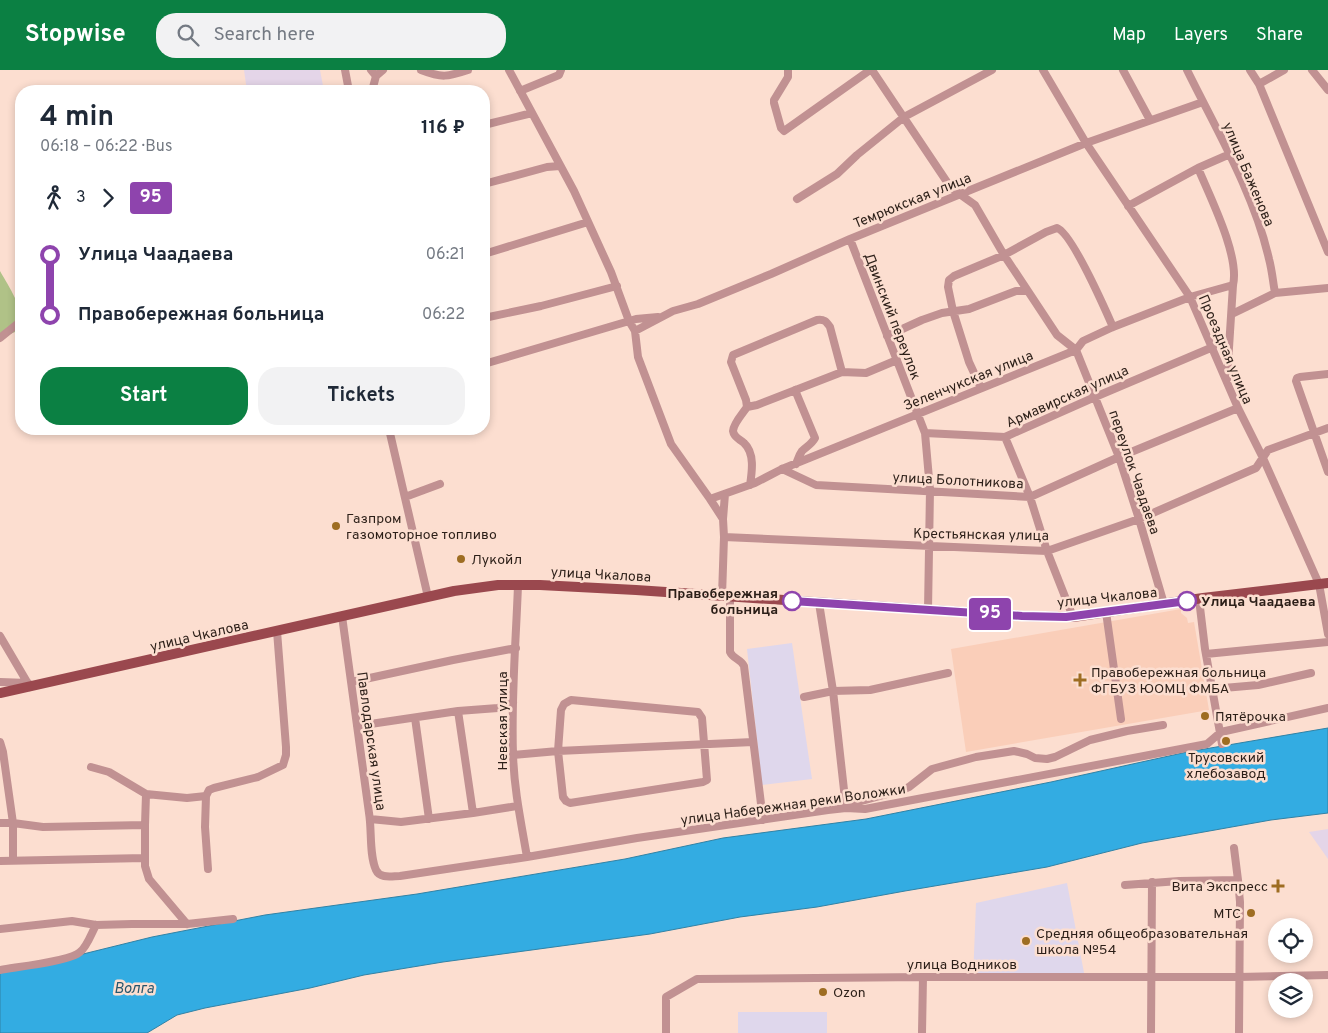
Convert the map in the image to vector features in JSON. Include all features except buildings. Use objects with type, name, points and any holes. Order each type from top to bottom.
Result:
[{"type":"main road","name":"улица Чкалова","points":[[0,694],[29,685],[472,588],[518,585],[627,589],[1022,616],[1073,616],[1324,584]]},
{"type":"street","points":[[345,70],[348,85]]},
{"type":"street","points":[[374,73],[383,70]]},
{"type":"street","points":[[421,70],[446,77],[468,70]]},
{"type":"street","points":[[509,70],[574,191],[617,286],[629,321],[635,331],[638,357],[671,444],[723,520]]},
{"type":"street","points":[[520,91],[559,75],[561,70]]},
{"type":"street","points":[[788,70],[788,77],[774,100],[783,131],[786,131],[871,70],[949,185],[975,205],[1004,255],[1057,336],[1076,350]]},
{"type":"street","points":[[797,199],[837,174],[857,155],[904,117],[992,70]]},
{"type":"street","name":"Проездная улица","points":[[1043,70],[1086,143],[1190,296],[1238,408],[1324,584],[1328,634]]},
{"type":"street","points":[[1123,70],[1150,120]]},
{"type":"street","name":"улица Баженова","points":[[1187,70],[1230,154],[1254,211],[1269,259],[1275,293]]},
{"type":"street","points":[[1250,70],[1259,84],[1328,252]]},
{"type":"street","points":[[1259,84],[1284,70]]},
{"type":"street","points":[[1312,70],[1328,90]]},
{"type":"street","name":"Темрюкская улица","points":[[635,331],[673,311],[698,304],[850,239],[1086,143],[1203,102]]},
{"type":"street","points":[[490,124],[532,113]]},
{"type":"street","points":[[1128,206],[1198,168],[1230,154]]},
{"type":"street","points":[[490,182],[547,167],[560,166]]},
{"type":"street","points":[[1198,168],[1230,248],[1232,259],[1234,280],[1227,381]]},
{"type":"street","points":[[490,252],[588,222]]},
{"type":"street","points":[[981,388],[969,362],[953,311],[948,287],[951,277],[1004,255],[1046,232],[1057,228],[1061,229],[1086,269],[1113,327]]},
{"type":"street","name":"Двинский переулок","points":[[850,239],[925,433],[930,490],[928,610]]},
{"type":"street","name":"Зеленчукская улица","points":[[710,499],[750,485],[782,469],[1076,350],[1082,341],[1113,327],[1190,296],[1233,285]]},
{"type":"street","points":[[490,317],[541,306],[617,286]]},
{"type":"street","points":[[1232,314],[1275,293],[1328,288]]},
{"type":"street","points":[[887,336],[942,313],[969,309],[1016,291],[1027,291]]},
{"type":"street","points":[[490,362],[636,319],[663,316]]},
{"type":"street","points":[[750,485],[753,469],[751,456],[748,448],[735,436],[734,431],[734,426],[747,407],[746,400],[730,362],[735,354],[821,320],[826,321],[830,327],[842,372]]},
{"type":"street","points":[[0,338],[15,326]]},
{"type":"street","name":"Армавирская улица","points":[[925,433],[1005,438],[1213,347]]},
{"type":"street","name":"переулок Чаадаева","points":[[1076,350],[1119,457],[1140,519],[1164,604]]},
{"type":"street","points":[[747,407],[757,405],[842,372],[866,373],[897,360]]},
{"type":"street","points":[[1328,374],[1300,377],[1297,378],[1296,382],[1328,472]]},
{"type":"street","points":[[795,390],[815,438],[799,456],[796,464]]},
{"type":"street","name":"улица Болотникова","points":[[782,469],[816,485],[1030,497],[1119,457],[1238,408]]},
{"type":"street","name":"Крестьянская улица","points":[[724,537],[1047,551],[1140,519],[1256,468],[1268,450],[1328,428]]},
{"type":"street","points":[[390,435],[428,597]]},
{"type":"street","points":[[1005,438],[1030,497],[1047,551],[1073,616]]},
{"type":"street","points":[[405,497],[440,484]]},
{"type":"street","points":[[725,494],[723,520],[730,652],[744,666],[762,820]]},
{"type":"street","name":"Невская улица","points":[[518,585],[513,702],[513,755],[517,806],[527,856]]},
{"type":"street","points":[[1199,599],[1206,654],[1222,744]]},
{"type":"street","points":[[819,602],[833,691],[847,806],[902,790],[909,787],[932,769],[976,757],[1014,751],[1034,758],[1047,759],[1090,740],[1126,731],[1164,725]]},
{"type":"street","points":[[1106,612],[1120,719]]},
{"type":"street","name":"Павлодарская улица","points":[[342,616],[358,726],[375,869]]},
{"type":"street","points":[[208,869],[205,827],[206,796],[212,789],[258,777],[283,765],[286,755],[277,631]]},
{"type":"street","points":[[0,636],[29,685]]},
{"type":"street","points":[[1206,654],[1328,642]]},
{"type":"street","points":[[351,682],[516,648]]},
{"type":"street","points":[[804,697],[833,691],[870,690],[948,672]]},
{"type":"street","points":[[1212,689],[1258,685],[1311,673]]},
{"type":"street","points":[[0,682],[29,685]]},
{"type":"street","points":[[571,700],[697,711],[702,718],[704,744],[707,778],[704,782],[570,803],[566,802],[564,797],[558,751],[561,710],[564,704],[571,700]]},
{"type":"street","points":[[358,726],[458,711],[498,708],[513,702]]},
{"type":"street","name":"улица Набережная реки Воложки","points":[[375,869],[379,874],[385,876],[400,876],[847,806],[865,809],[1207,744],[1221,732],[1328,708]]},
{"type":"street","points":[[458,711],[473,813]]},
{"type":"street","points":[[415,718],[429,819]]},
{"type":"street","points":[[0,742],[13,823],[13,860]]},
{"type":"street","points":[[513,755],[558,751],[753,742]]},
{"type":"street","points":[[91,767],[110,772],[146,794],[187,798],[206,796]]},
{"type":"street","points":[[146,794],[146,872],[149,879],[186,924]]},
{"type":"street","points":[[370,819],[401,822],[517,806]]},
{"type":"street","points":[[0,823],[43,827],[145,825]]},
{"type":"street","points":[[1234,848],[1240,902],[1239,1033]]},
{"type":"street","points":[[0,861],[145,858]]},
{"type":"street","points":[[1125,885],[1152,882],[1238,880]]},
{"type":"street","points":[[1151,1033],[1152,882]]},
{"type":"street","points":[[0,929],[72,920],[96,925],[186,924],[233,919]]},
{"type":"street","points":[[0,970],[59,960],[76,955],[83,950],[96,925]]},
{"type":"street","name":"улица Водников","points":[[666,1033],[666,997],[697,979],[1328,975]]},
{"type":"street","points":[[922,1033],[923,977]]},
{"type":"shaded area","points":[[244,70],[320,70],[323,85],[246,85]]},
{"type":"shaded area","name":"Правобережная больница ФГБУЗ ЮОМЦ ФМБА","points":[[1181,609],[1181,613],[1187,618],[1188,623],[1194,622],[1209,710],[966,752],[951,649]]},
{"type":"shaded area","points":[[792,643],[812,779],[762,785],[747,649]]},
{"type":"shaded area","points":[[1328,829],[1328,859],[1309,832]]},
{"type":"shaded area","name":"Средняя общеобразовательная школа №54","points":[[1067,883],[1085,978],[973,979],[976,903]]},
{"type":"shaded area","points":[[738,1012],[827,1012],[827,1033],[738,1033]]},
{"type":"green space","points":[[0,271],[15,298],[15,332],[0,338]]},
{"type":"water","name":"Волга","points":[[1328,728],[1328,813],[1271,820],[1142,843],[1047,867],[817,907],[740,917],[650,934],[443,962],[364,975],[177,1015],[147,1033],[0,1033],[0,968],[75,956],[152,937],[265,915],[417,894],[625,859],[723,838],[866,819],[1051,782],[1187,752]]},
{"type":"bus line","name":"95","points":[[792,601],[1022,616],[1066,617],[1187,601]]},
{"type":"place","name":"Газпром газомоторное топливо","points":[[336,526]]},
{"type":"place","name":"Лукойл","points":[[461,559]]},
{"type":"place","name":"Правобережная больница","points":[[792,601]]},
{"type":"place","name":"Улица Чаадаева","points":[[1187,601]]},
{"type":"place","name":"Правобережная больница ФГБУЗ ЮОМЦ ФМБА","points":[[1080,680]]},
{"type":"place","name":"Пятёрочка","points":[[1205,716]]},
{"type":"place","name":"Трусовский хлебозавод","points":[[1226,741]]},
{"type":"place","name":"Вита Экспресс","points":[[1278,886]]},
{"type":"place","name":"МТС","points":[[1251,913]]},
{"type":"place","name":"Средняя общеобразовательная школа №54","points":[[1026,941]]},
{"type":"place","name":"Ozon","points":[[823,992]]}]
